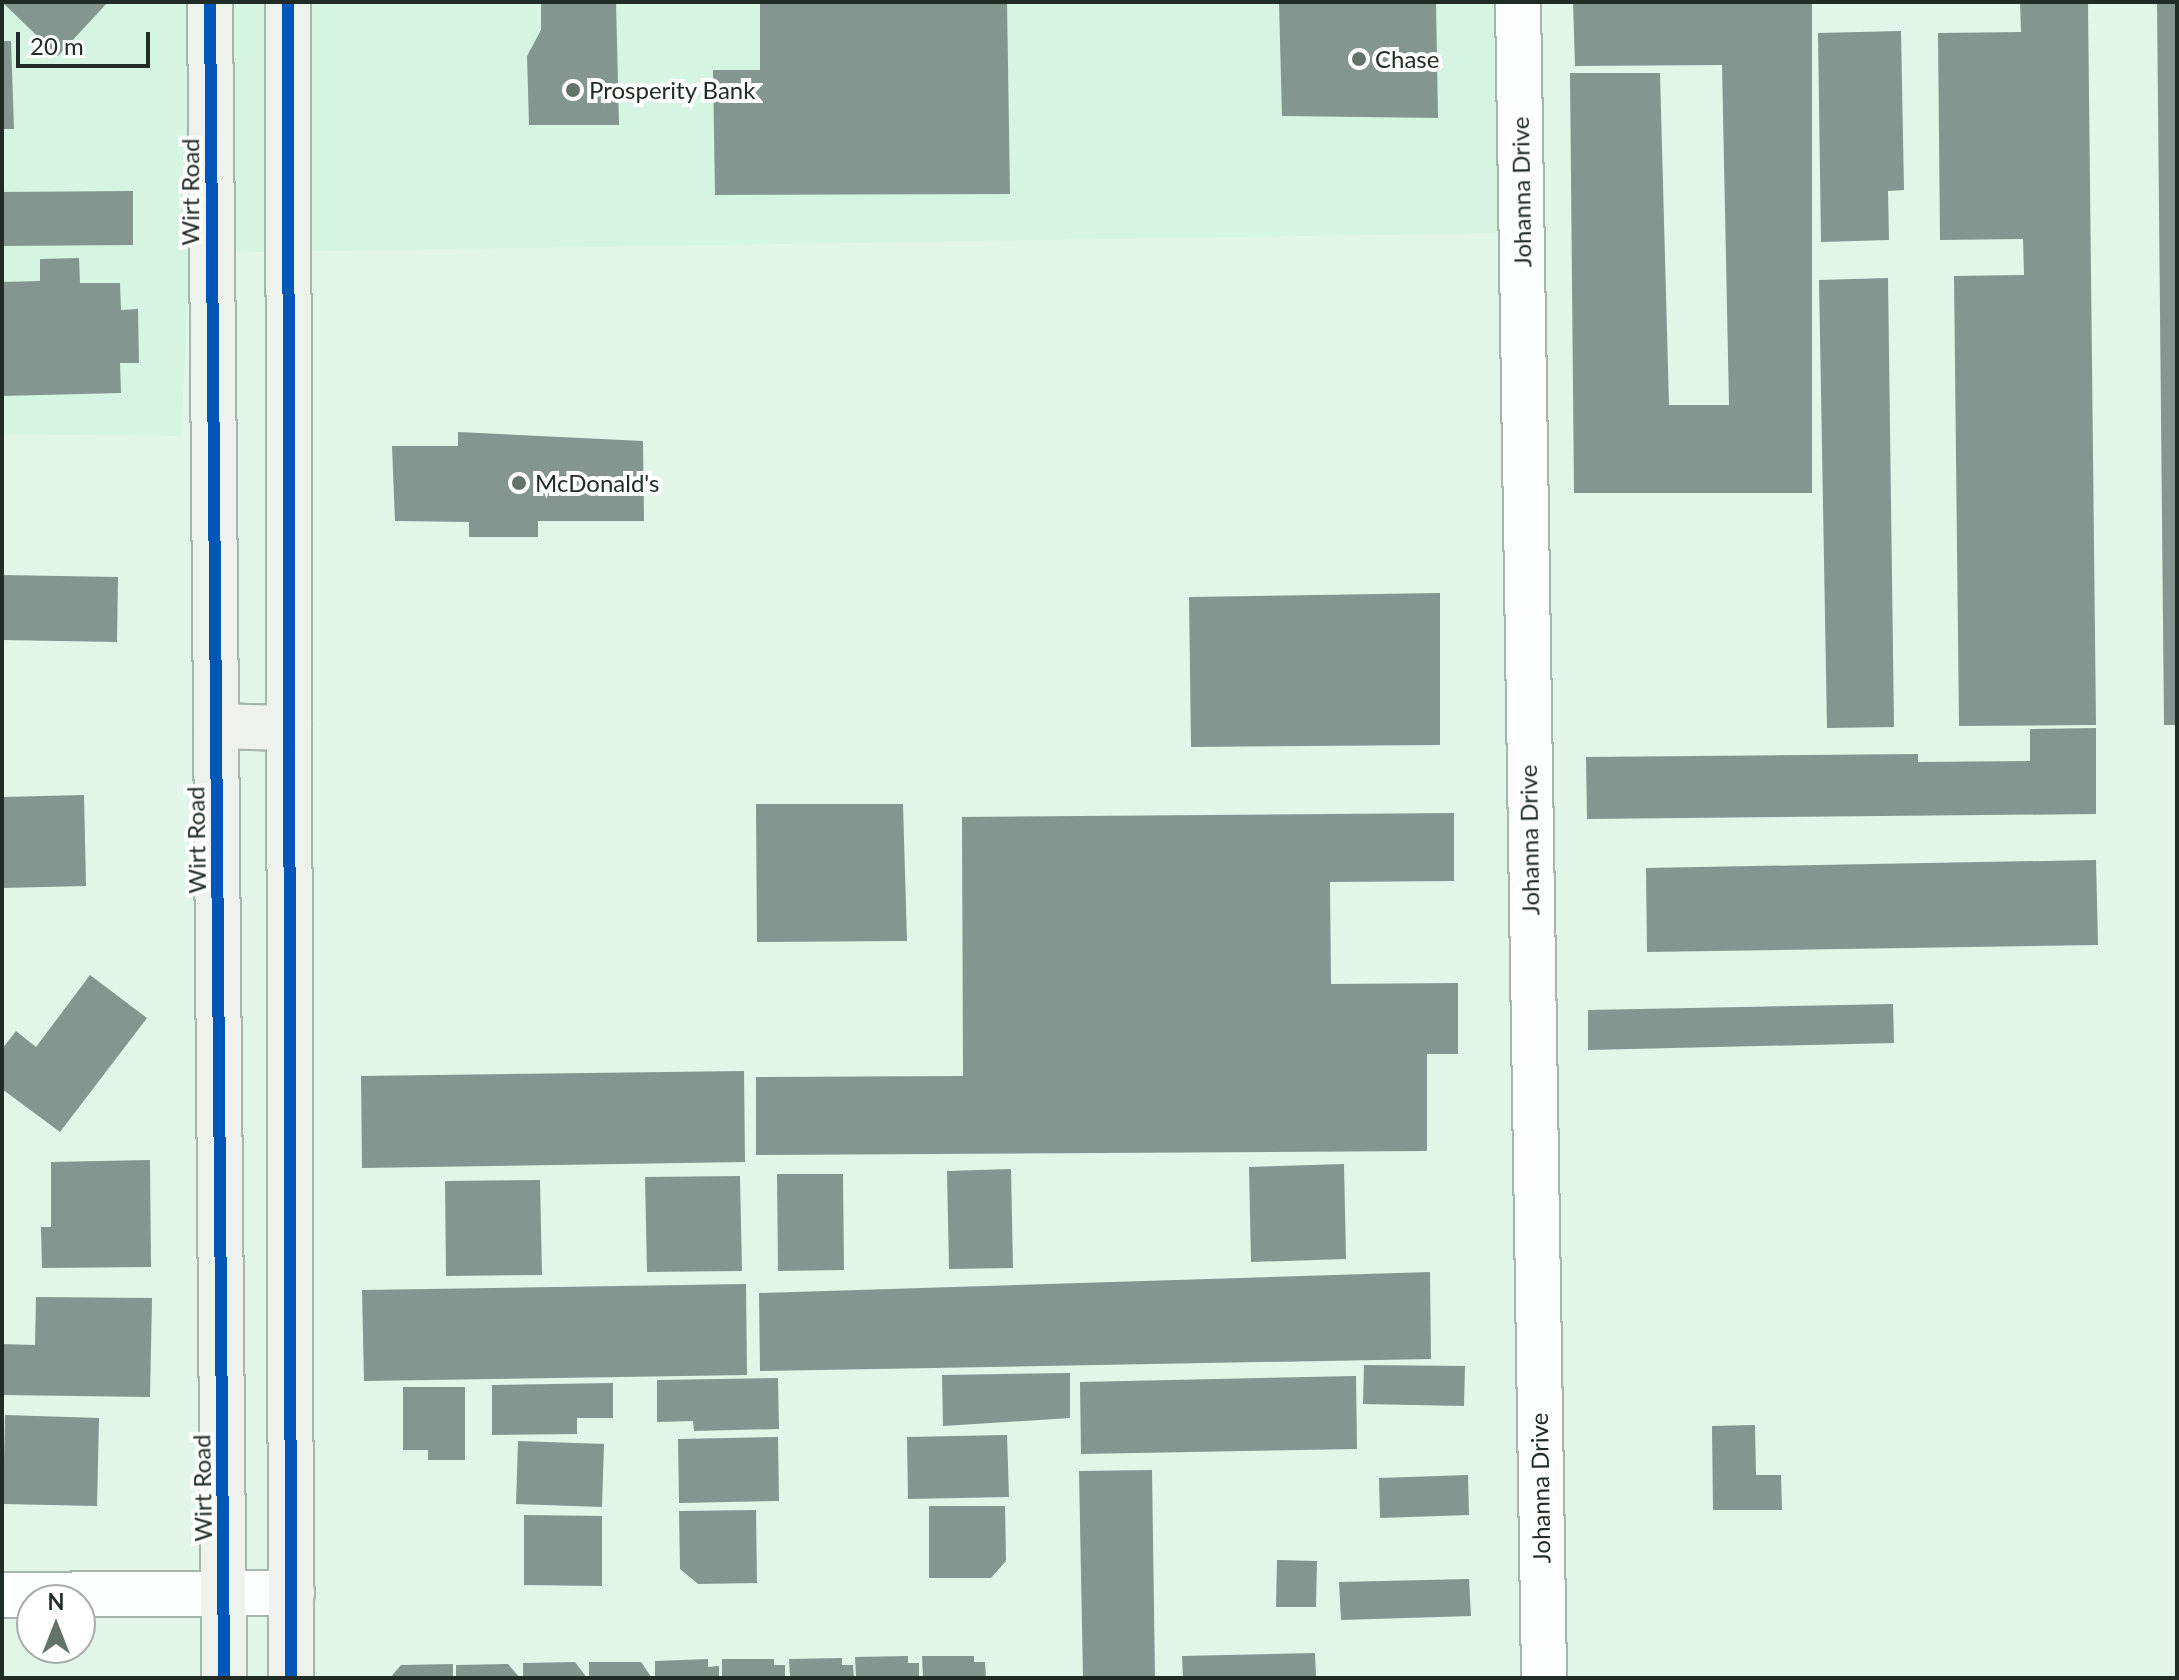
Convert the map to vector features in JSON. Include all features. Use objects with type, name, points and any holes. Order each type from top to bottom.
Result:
[{"type":"main road","name":"Wirt Road","points":[[210,2],[224,1678]]},
{"type":"main road","points":[[288,2],[291,1678]]},
{"type":"main road","points":[[217,726],[289,728]]},
{"type":"street","name":"Johanna Drive","points":[[1518,2],[1544,1678]]},
{"type":"street","points":[[2,1595],[292,1593]]},
{"type":"shaded area","points":[[2,2],[1499,2],[1497,233],[190,253],[181,436],[2,434]]},
{"type":"building","points":[[2,2],[108,2],[58,56]]},
{"type":"building","name":"Prosperity Bank","points":[[541,2],[616,2],[619,125],[529,125],[527,56],[541,30]]},
{"type":"building","points":[[760,2],[1007,2],[1010,194],[715,195],[713,70],[760,70]]},
{"type":"building","name":"Chase","points":[[1279,2],[1436,2],[1438,118],[1282,116]]},
{"type":"building","points":[[1573,2],[1812,2],[1812,493],[1574,493],[1570,73],[1660,73],[1669,405],[1729,405],[1722,65],[1575,66]]},
{"type":"building","points":[[2020,2],[2088,2],[2096,725],[1959,726],[1954,276],[2024,275],[2023,239],[1940,240],[1938,33],[2021,32]]},
{"type":"building","points":[[2157,2],[2177,2],[2177,725],[2164,725]]},
{"type":"building","points":[[1901,31],[1904,190],[1888,191],[1889,240],[1821,242],[1818,33]]},
{"type":"building","points":[[2,41],[11,41],[14,129],[2,129]]},
{"type":"building","points":[[133,191],[133,245],[2,246],[2,192]]},
{"type":"building","points":[[79,258],[80,283],[120,283],[121,310],[138,309],[139,363],[120,363],[121,393],[2,396],[2,282],[40,281],[40,259]]},
{"type":"building","points":[[1888,278],[1894,727],[1827,728],[1819,280]]},
{"type":"building","name":"McDonald's","points":[[458,432],[643,441],[644,521],[538,521],[538,537],[469,537],[469,522],[395,521],[392,446],[458,446]]},
{"type":"building","points":[[2,575],[118,577],[117,642],[2,640]]},
{"type":"building","points":[[1440,593],[1440,745],[1191,747],[1189,597]]},
{"type":"building","points":[[2096,728],[2096,814],[1587,819],[1586,757],[1918,754],[1918,762],[2030,761],[2030,729]]},
{"type":"building","points":[[84,795],[86,886],[2,888],[2,797]]},
{"type":"building","points":[[756,804],[903,804],[907,941],[757,942]]},
{"type":"building","points":[[1454,813],[1454,881],[1330,882],[1331,984],[1458,983],[1458,1054],[1427,1054],[1427,1151],[756,1155],[756,1077],[963,1076],[962,817]]},
{"type":"building","points":[[2096,860],[2098,945],[1647,952],[1646,868]]},
{"type":"building","points":[[90,975],[147,1018],[60,1132],[2,1089],[2,1049],[16,1031],[36,1047]]},
{"type":"building","points":[[1893,1004],[1894,1043],[1588,1050],[1588,1010]]},
{"type":"building","points":[[744,1071],[745,1162],[362,1168],[361,1076]]},
{"type":"building","points":[[150,1160],[151,1267],[42,1268],[41,1227],[51,1227],[51,1162]]},
{"type":"building","points":[[1344,1164],[1346,1259],[1251,1262],[1249,1167]]},
{"type":"building","points":[[1011,1169],[1013,1268],[949,1269],[947,1171]]},
{"type":"building","points":[[777,1174],[843,1174],[844,1270],[778,1271]]},
{"type":"building","points":[[740,1176],[742,1271],[647,1272],[645,1177]]},
{"type":"building","points":[[540,1180],[542,1275],[446,1276],[445,1181]]},
{"type":"building","points":[[1430,1272],[1431,1359],[760,1371],[759,1293]]},
{"type":"building","points":[[746,1284],[747,1375],[364,1381],[362,1290]]},
{"type":"building","points":[[36,1297],[152,1298],[150,1397],[2,1395],[2,1344],[35,1345]]},
{"type":"building","points":[[1364,1365],[1465,1366],[1464,1406],[1363,1404]]},
{"type":"building","points":[[1070,1373],[1070,1418],[943,1426],[942,1375]]},
{"type":"building","points":[[1356,1376],[1357,1449],[1081,1454],[1080,1382]]},
{"type":"building","points":[[778,1378],[779,1429],[694,1431],[693,1421],[657,1422],[657,1380]]},
{"type":"building","points":[[613,1383],[613,1418],[577,1418],[577,1434],[492,1435],[492,1385]]},
{"type":"building","points":[[403,1387],[465,1387],[465,1460],[428,1460],[428,1450],[403,1450]]},
{"type":"building","points":[[5,1415],[99,1418],[97,1506],[3,1504]]},
{"type":"building","points":[[1755,1425],[1756,1475],[1781,1475],[1782,1510],[1713,1510],[1712,1426]]},
{"type":"building","points":[[1007,1435],[1009,1497],[908,1499],[907,1437]]},
{"type":"building","points":[[778,1437],[779,1501],[679,1503],[678,1439]]},
{"type":"building","points":[[518,1441],[604,1444],[602,1507],[516,1504]]},
{"type":"building","points":[[1152,1470],[1155,1678],[1083,1678],[1079,1471]]},
{"type":"building","points":[[1468,1475],[1469,1515],[1380,1518],[1379,1478]]},
{"type":"building","points":[[929,1506],[1005,1506],[1006,1561],[991,1578],[929,1578]]},
{"type":"building","points":[[756,1510],[757,1583],[698,1584],[680,1569],[679,1511]]},
{"type":"building","points":[[524,1515],[602,1516],[602,1586],[524,1585]]},
{"type":"building","points":[[1277,1560],[1317,1561],[1316,1607],[1276,1607]]},
{"type":"building","points":[[1469,1579],[1471,1616],[1341,1620],[1339,1582]]},
{"type":"building","points":[[1315,1653],[1316,1678],[1183,1678],[1182,1656]]},
{"type":"building","points":[[908,1656],[908,1663],[919,1663],[919,1678],[856,1678],[855,1657]]},
{"type":"building","points":[[922,1656],[974,1656],[974,1662],[985,1662],[986,1678],[923,1678]]},
{"type":"building","points":[[842,1658],[842,1665],[853,1665],[854,1678],[790,1678],[789,1659]]},
{"type":"building","points":[[708,1659],[708,1667],[719,1666],[719,1678],[655,1678],[655,1661]]},
{"type":"building","points":[[722,1659],[774,1659],[774,1665],[785,1665],[785,1678],[722,1678]]},
{"type":"building","points":[[575,1662],[587,1678],[523,1678],[523,1663]]},
{"type":"building","points":[[589,1662],[641,1662],[652,1678],[589,1678]]},
{"type":"building","points":[[453,1664],[453,1678],[390,1678],[401,1665]]},
{"type":"building","points":[[508,1664],[520,1678],[456,1678],[456,1665]]},
{"type":"cycle path","points":[[210,2],[224,1678]]},
{"type":"cycle path","points":[[288,2],[291,1678]]},
{"type":"place","name":"Chase","points":[[1359,59]]},
{"type":"place","name":"Prosperity Bank","points":[[573,90]]},
{"type":"place","name":"McDonald's","points":[[519,483]]}]
